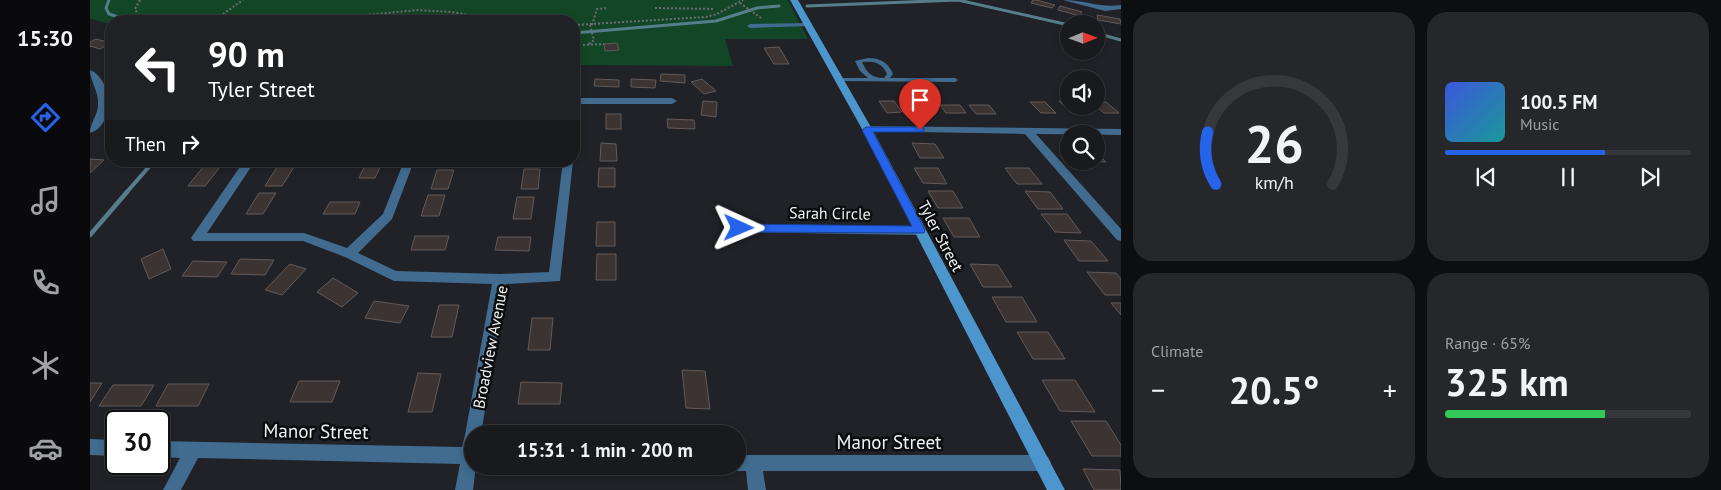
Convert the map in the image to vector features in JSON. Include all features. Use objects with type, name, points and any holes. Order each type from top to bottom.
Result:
[{"type":"street","name":"Tyler Street","points":[[794,0],[920,230],[1056,490]]},
{"type":"street","points":[[1067,0],[1105,9],[1121,7]]},
{"type":"street","points":[[90,73],[96,77],[104,97],[90,130]]},
{"type":"street","points":[[580,101],[672,101]]},
{"type":"street","points":[[866,130],[1121,132]]},
{"type":"street","points":[[1028,131],[1121,238]]},
{"type":"street","points":[[246,167],[197,238],[304,237],[349,254],[394,276],[500,279]]},
{"type":"street","points":[[349,254],[388,216],[407,167]]},
{"type":"street","name":"Broadview Avenue","points":[[476,425],[500,279],[555,277],[567,167]]},
{"type":"street","name":"Sarah Circle","points":[[739,228],[920,230]]},
{"type":"street","points":[[90,448],[105,448]]},
{"type":"street","name":"Manor Street","points":[[170,449],[464,450]]},
{"type":"street","points":[[172,490],[193,450]]},
{"type":"street","name":"Manor Street","points":[[746,463],[1042,462]]},
{"type":"street","points":[[746,465],[757,490]]},
{"type":"street","points":[[464,490],[467,475]]},
{"type":"lane","points":[[750,26],[807,25]]},
{"type":"lane","points":[[874,80],[862,70],[858,61],[873,59],[881,61],[888,67],[890,74],[886,80]]},
{"type":"lane","points":[[839,80],[955,80]]},
{"type":"path","points":[[140,0],[135,13],[140,15]]},
{"type":"path","points":[[222,15],[244,0]]},
{"type":"path","points":[[580,25],[706,16],[717,14],[743,0]]},
{"type":"path","points":[[739,2],[757,12]]},
{"type":"path","points":[[604,44],[589,44],[594,40],[591,26],[597,9],[608,8]]},
{"type":"path","points":[[655,8],[715,9]]},
{"type":"path","points":[[373,15],[429,10],[465,15]]},
{"type":"green space","points":[[90,0],[788,0],[808,39],[725,39],[733,66],[580,65],[580,15],[105,15],[105,23],[90,19]]},
{"type":"building","points":[[1033,0],[1055,5],[1052,8],[1031,3]]},
{"type":"building","points":[[1060,6],[1082,12],[1080,15],[1076,15],[1058,10]]},
{"type":"building","points":[[1105,16],[1120,19],[1121,24],[1105,21]]},
{"type":"building","points":[[96,39],[105,41],[105,46],[100,49],[90,46],[90,42]]},
{"type":"building","points":[[617,43],[619,50],[605,51],[604,44]]},
{"type":"building","points":[[779,47],[789,64],[774,64],[764,48]]},
{"type":"building","points":[[661,74],[685,75],[685,83],[660,81]]},
{"type":"building","points":[[595,79],[619,80],[619,87],[594,86]]},
{"type":"building","points":[[631,79],[656,80],[655,88],[631,87]]},
{"type":"building","points":[[702,79],[716,91],[704,94],[691,82]]},
{"type":"building","points":[[703,101],[717,102],[716,117],[701,115]]},
{"type":"building","points":[[879,101],[894,101],[902,112],[887,113]]},
{"type":"building","points":[[1030,102],[1045,102],[1056,113],[1041,113]]},
{"type":"building","points":[[1105,102],[1106,102],[1119,113],[1105,113]]},
{"type":"building","points":[[910,105],[930,105],[936,114],[916,114]]},
{"type":"building","points":[[940,105],[960,105],[966,113],[946,113]]},
{"type":"building","points":[[969,105],[989,105],[996,114],[976,114]]},
{"type":"building","points":[[606,114],[621,114],[621,129],[606,129]]},
{"type":"building","points":[[667,119],[694,120],[695,129],[668,128]]},
{"type":"building","points":[[601,143],[616,144],[617,161],[600,161]]},
{"type":"building","points":[[912,143],[935,144],[944,158],[920,158]]},
{"type":"building","points":[[90,159],[104,160],[90,173]]},
{"type":"building","points":[[203,167],[220,167],[205,186],[188,186]]},
{"type":"building","points":[[277,167],[294,167],[282,186],[265,186]]},
{"type":"building","points":[[364,167],[380,167],[375,178],[359,178]]},
{"type":"building","points":[[599,168],[615,168],[615,187],[598,187]]},
{"type":"building","points":[[914,168],[938,168],[947,184],[923,183]]},
{"type":"building","points":[[1005,168],[1029,168],[1042,184],[1017,184]]},
{"type":"building","points":[[524,169],[540,169],[538,189],[521,189]]},
{"type":"building","points":[[437,170],[454,170],[448,189],[431,189]]},
{"type":"building","points":[[928,191],[953,191],[963,208],[938,208]]},
{"type":"building","points":[[1025,191],[1050,192],[1063,209],[1038,209]]},
{"type":"building","points":[[259,193],[276,193],[263,214],[246,214]]},
{"type":"building","points":[[428,195],[445,195],[439,216],[421,216]]},
{"type":"building","points":[[517,197],[534,197],[531,219],[513,219]]},
{"type":"building","points":[[330,202],[360,202],[355,214],[323,214]]},
{"type":"building","points":[[1041,214],[1067,214],[1081,233],[1055,232]]},
{"type":"building","points":[[943,218],[969,218],[980,237],[954,237]]},
{"type":"building","points":[[597,222],[615,222],[615,246],[596,246]]},
{"type":"building","points":[[415,236],[449,236],[445,250],[411,250]]},
{"type":"building","points":[[498,237],[531,237],[529,251],[495,250]]},
{"type":"building","points":[[1064,240],[1091,241],[1108,261],[1079,261]]},
{"type":"building","points":[[163,249],[171,269],[149,279],[141,259]]},
{"type":"building","points":[[597,254],[616,254],[616,280],[596,280]]},
{"type":"building","points":[[240,259],[274,260],[265,275],[231,274]]},
{"type":"building","points":[[193,261],[227,262],[217,277],[182,276]]},
{"type":"building","points":[[290,264],[306,269],[282,295],[265,290]]},
{"type":"building","points":[[970,264],[998,265],[1012,287],[983,287]]},
{"type":"building","points":[[1087,272],[1116,273],[1121,279],[1121,295],[1105,295]]},
{"type":"building","points":[[333,278],[358,293],[342,307],[317,292]]},
{"type":"building","points":[[992,297],[1022,297],[1037,322],[1006,322]]},
{"type":"building","points":[[374,301],[409,306],[400,323],[365,318]]},
{"type":"building","points":[[1111,303],[1121,303],[1121,315]]},
{"type":"building","points":[[439,305],[459,305],[452,337],[431,337]]},
{"type":"building","points":[[532,318],[553,318],[550,350],[528,350]]},
{"type":"building","points":[[1017,332],[1048,332],[1065,359],[1033,359]]},
{"type":"building","points":[[682,370],[705,371],[710,409],[686,408]]},
{"type":"building","points":[[418,373],[441,374],[432,412],[408,412]]},
{"type":"building","points":[[1042,380],[1075,380],[1095,412],[1060,411]]},
{"type":"building","points":[[299,381],[340,381],[332,402],[290,402]]},
{"type":"building","points":[[521,382],[562,383],[560,404],[518,404]]},
{"type":"building","points":[[90,383],[102,383],[90,402]]},
{"type":"building","points":[[168,384],[209,384],[198,406],[156,406]]},
{"type":"building","points":[[113,385],[154,385],[141,406],[99,406]]},
{"type":"building","points":[[1071,421],[1106,421],[1121,445],[1121,456],[1092,456]]},
{"type":"building","points":[[1083,469],[1120,470],[1121,490],[1094,490]]},
{"type":"waterway","points":[[109,0],[106,8],[109,14],[112,15]]},
{"type":"waterway","points":[[807,6],[958,0],[1060,23]]},
{"type":"waterway","points":[[580,32],[716,21],[757,8],[779,6]]},
{"type":"waterway","points":[[1105,36],[1121,40]]},
{"type":"waterway","points":[[126,193],[149,167]]},
{"type":"waterway","points":[[90,235],[127,192]]},
{"type":"route","points":[[739,228],[920,230],[866,130],[920,130]]}]
